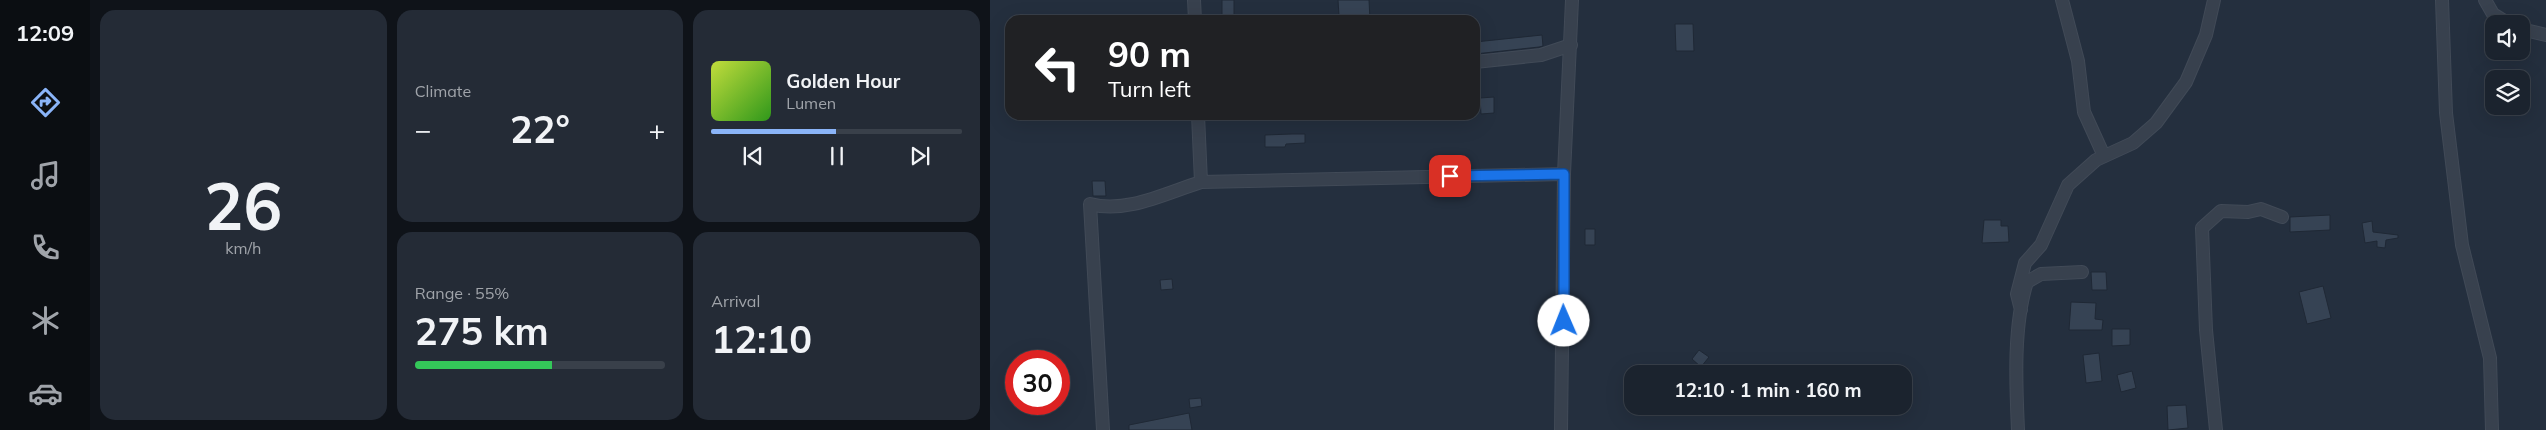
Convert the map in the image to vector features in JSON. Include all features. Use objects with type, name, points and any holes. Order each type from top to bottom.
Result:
[{"type":"street","points":[[1194,0],[1195,15]]},
{"type":"street","points":[[1561,430],[1564,174],[1572,0]]},
{"type":"street","points":[[2062,0],[2078,61],[2084,112],[2104,156]]},
{"type":"street","points":[[2021,310],[2017,294],[2025,263],[2041,245],[2068,184],[2096,160],[2133,142],[2156,123],[2186,82],[2206,35],[2214,0]]},
{"type":"street","points":[[2442,0],[2446,113],[2462,245],[2490,358],[2492,430]]},
{"type":"street","points":[[2485,0],[2495,15]]},
{"type":"street","points":[[2530,32],[2546,36]]},
{"type":"street","points":[[1480,61],[1542,55],[1570,45]]},
{"type":"street","points":[[1198,120],[1200,182]]},
{"type":"street","points":[[1103,430],[1090,204],[1104,208],[1131,205],[1200,182],[1564,174]]},
{"type":"street","points":[[2216,430],[2206,330],[2202,228],[2221,211],[2248,212],[2261,209],[2282,217]]},
{"type":"street","points":[[2018,430],[2016,380],[2021,310],[2026,282],[2042,274],[2082,272]]},
{"type":"building","points":[[1222,0],[1234,0],[1234,15],[1222,15]]},
{"type":"building","points":[[1338,0],[1369,0],[1370,15],[1339,15]]},
{"type":"building","points":[[1675,24],[1693,24],[1694,51],[1676,51]]},
{"type":"building","points":[[1542,35],[1543,46],[1480,53],[1480,41]]},
{"type":"building","points":[[1494,97],[1494,113],[1481,114],[1480,98]]},
{"type":"building","points":[[1305,134],[1305,143],[1286,144],[1285,147],[1265,147],[1265,135]]},
{"type":"building","points":[[1092,181],[1105,181],[1106,196],[1093,196]]},
{"type":"building","points":[[2330,215],[2330,230],[2290,232],[2290,217]]},
{"type":"building","points":[[1984,220],[2001,220],[2001,226],[2008,226],[2009,242],[1982,243]]},
{"type":"building","points":[[2372,221],[2373,232],[2398,235],[2398,238],[2386,240],[2385,248],[2377,247],[2377,241],[2365,243],[2362,223]]},
{"type":"building","points":[[1585,229],[1595,229],[1595,245],[1585,245]]},
{"type":"building","points":[[2091,272],[2106,272],[2107,290],[2092,290]]},
{"type":"building","points":[[1172,279],[1173,289],[1161,290],[1160,280]]},
{"type":"building","points":[[2323,286],[2331,318],[2307,324],[2299,292]]},
{"type":"building","points":[[2071,302],[2096,303],[2095,319],[2103,320],[2102,330],[2069,330]]},
{"type":"building","points":[[2112,329],[2130,329],[2130,345],[2112,346]]},
{"type":"building","points":[[1699,350],[1709,357],[1703,365],[1699,365],[1692,359]]},
{"type":"building","points":[[2099,353],[2102,381],[2086,383],[2083,355]]},
{"type":"building","points":[[2132,371],[2136,388],[2121,392],[2117,375]]},
{"type":"building","points":[[1201,398],[1202,406],[1190,408],[1189,399]]},
{"type":"building","points":[[2186,405],[2188,428],[2168,430],[2167,406]]},
{"type":"building","points":[[1189,413],[1192,430],[1129,430],[1129,425]]},
{"type":"route","points":[[1450,176],[1564,174],[1562,264],[1564,321]]}]
